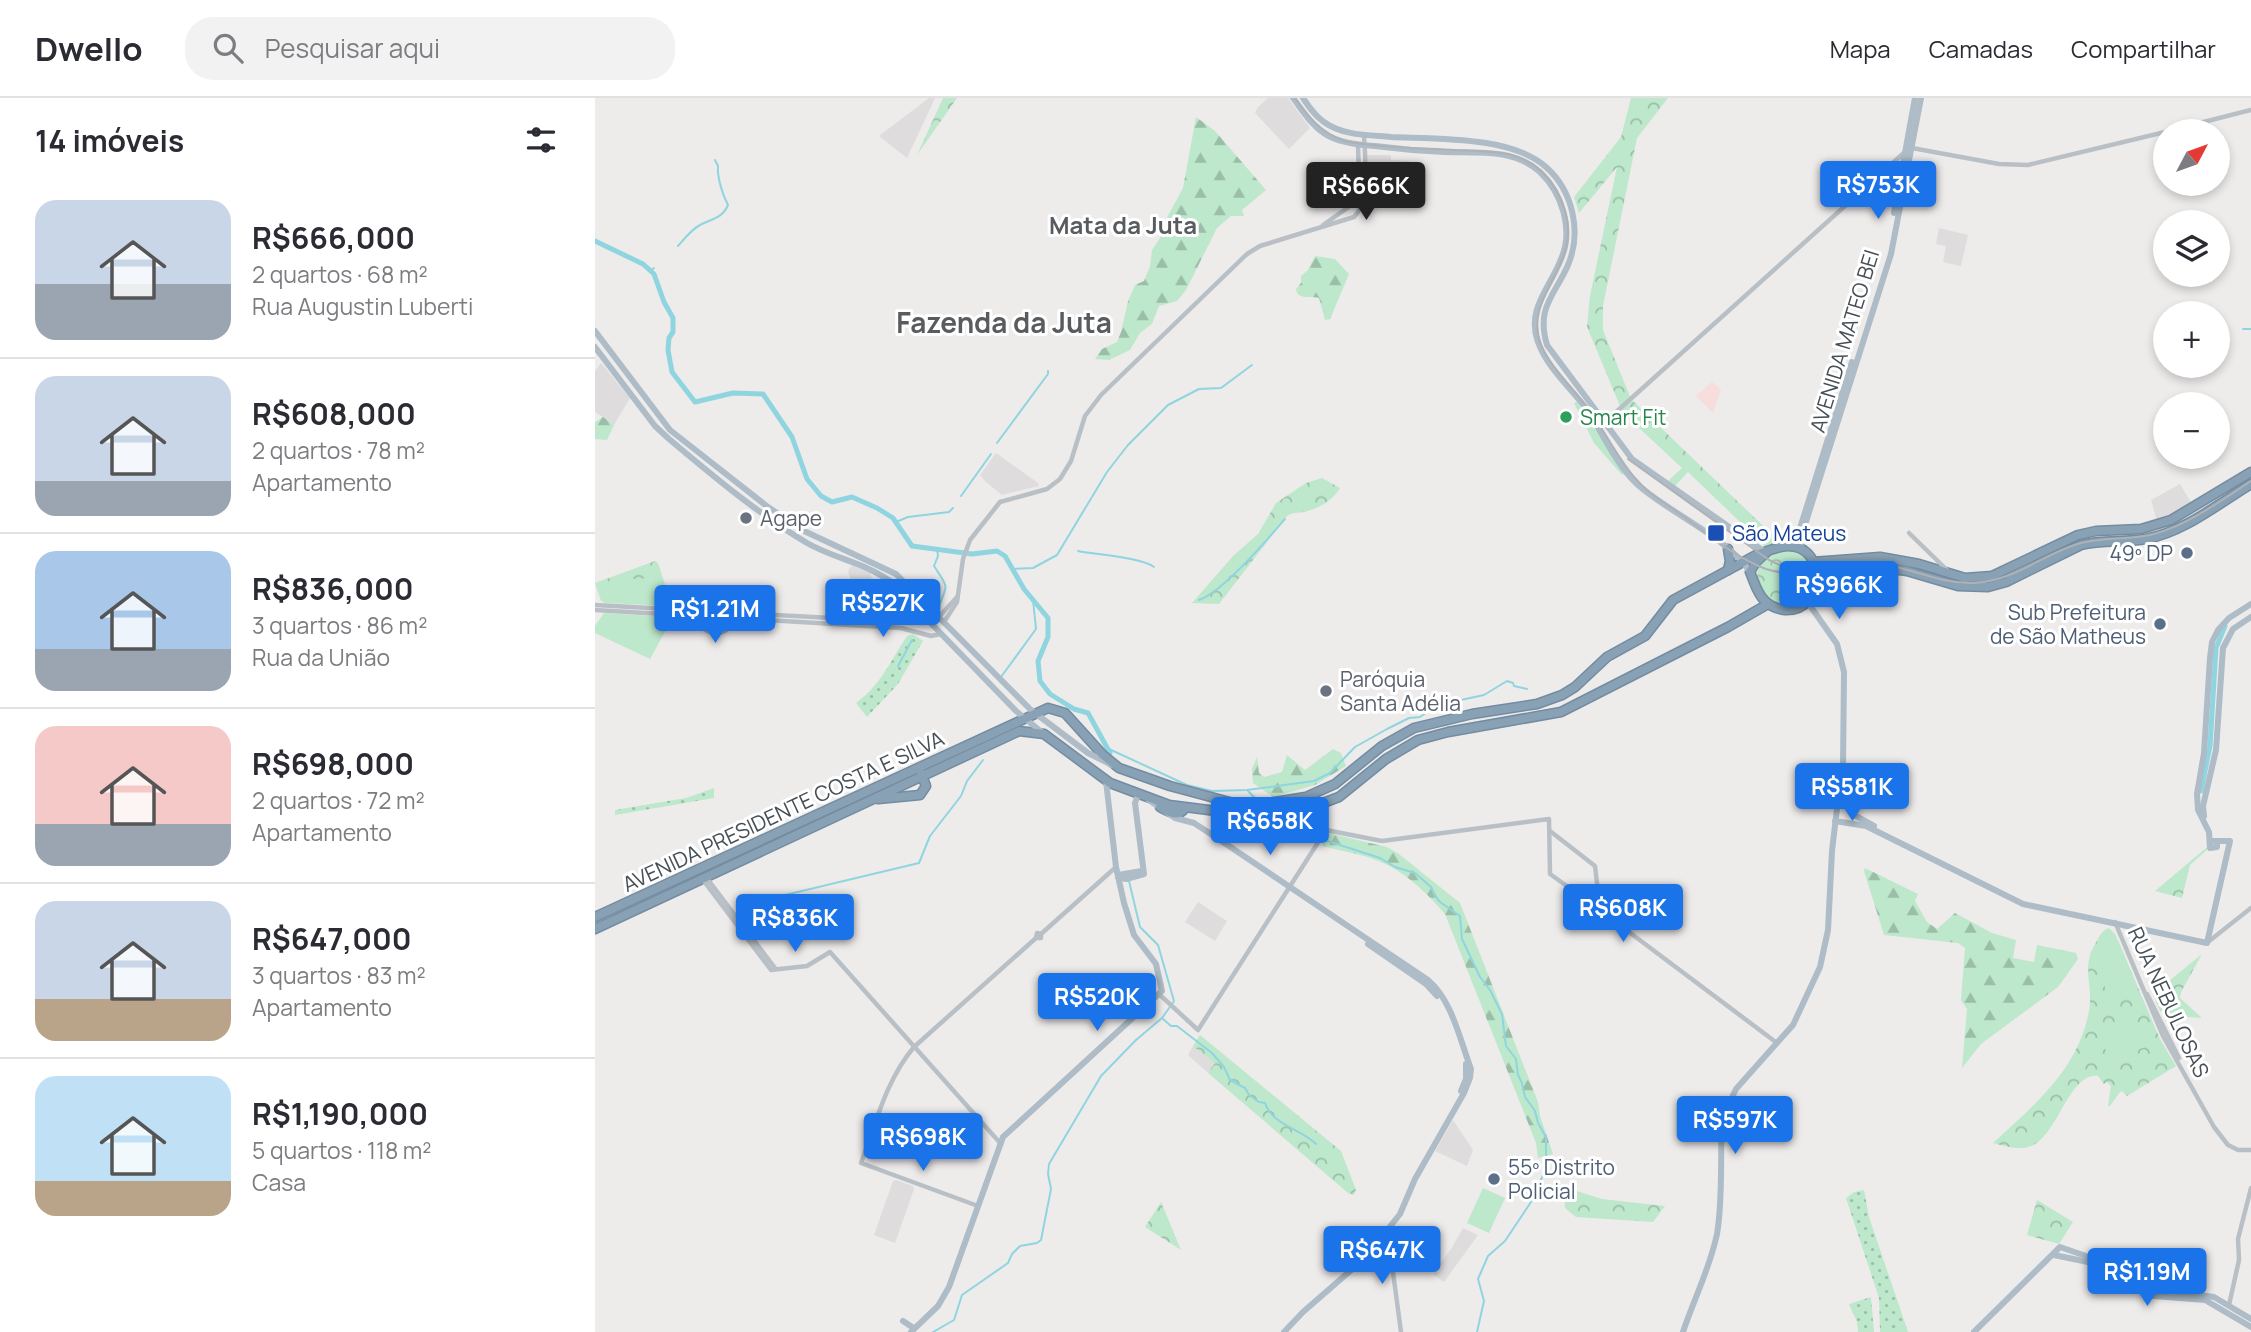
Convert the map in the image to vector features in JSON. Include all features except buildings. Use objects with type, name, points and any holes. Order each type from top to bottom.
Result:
[{"type":"highway","points":[[1766,552],[1750,572],[1768,604],[1783,610],[1801,606],[1813,595],[1818,579],[1825,572],[1872,566],[1907,571],[1958,586],[1978,588],[1996,585],[2078,535],[2159,525],[2178,517],[2251,472]]},
{"type":"highway","points":[[1814,562],[1861,557],[1889,558],[1955,575],[1985,578],[2023,568],[2084,544],[2161,535],[2187,523],[2251,484]]},
{"type":"highway","points":[[2159,525],[2161,535]]},
{"type":"highway","points":[[1035,713],[1051,708],[1065,713],[1116,766],[1190,793],[1253,805],[1313,795],[1335,784],[1382,746],[1414,728],[1432,722],[1554,699],[1576,687],[1607,657],[1645,636],[1673,600],[1766,552],[1788,546],[1802,550],[1814,562],[1818,579]]},
{"type":"highway","points":[[1728,549],[1728,570]]},
{"type":"highway","points":[[1044,734],[1106,781],[1142,797],[1189,808],[1256,816],[1307,809],[1339,797],[1386,759],[1419,740],[1448,732],[1561,712],[1768,604]]},
{"type":"highway","name":"AVENIDA PRESIDENTE COSTA E SILVA","points":[[595,917],[1035,713]]},
{"type":"highway","name":"AVENIDA PRESIDENTE COSTA E SILVA","points":[[595,929],[1019,731],[1044,734]]},
{"type":"highway","points":[[873,799],[918,796],[925,789],[926,781],[917,768]]},
{"type":"highway","points":[[1170,786],[1185,799],[1189,808]]},
{"type":"highway","points":[[1160,807],[1176,814],[1182,812],[1189,808],[1193,798],[1190,793]]},
{"type":"main road","points":[[1293,98],[1318,128],[1331,137],[1361,145],[1510,156],[1534,167],[1547,180],[1555,191],[1564,214],[1566,236],[1563,253],[1540,297],[1536,313],[1537,338],[1544,356],[1589,413],[1626,472],[1638,485],[1728,549],[1744,562],[1750,572]]},
{"type":"main road","points":[[1303,98],[1311,110],[1328,124],[1364,135],[1492,144],[1520,151],[1538,160],[1552,173],[1565,190],[1572,212],[1574,238],[1570,258],[1544,312],[1543,328],[1549,349],[1584,392],[1624,449],[1641,467],[1766,552]]},
{"type":"main road","name":"AVENIDA MATEO BEI","points":[[1788,546],[1797,538],[1884,264],[1918,98]]},
{"type":"main road","points":[[1318,128],[1328,124]]},
{"type":"main road","points":[[1510,156],[1513,152],[1520,151]]},
{"type":"main road","name":"AVENIDA MATEO BEI","points":[[1802,550],[1800,543],[1803,531],[1891,254],[1908,151]]},
{"type":"main road","points":[[595,331],[664,424],[768,507],[813,537],[896,574],[1035,713],[1088,752],[1116,766]]},
{"type":"main road","points":[[601,356],[606,345]]},
{"type":"main road","points":[[595,347],[662,433],[750,505],[812,545],[881,575],[893,584],[1009,705],[1044,734]]},
{"type":"main road","points":[[1544,356],[1549,349]]},
{"type":"main road","points":[[1544,356],[1561,364]]},
{"type":"main road","points":[[1565,381],[1575,383],[1584,392]]},
{"type":"main road","points":[[1589,413],[1599,423],[1605,422]]},
{"type":"main road","points":[[1813,595],[1811,607],[1838,647],[1845,676],[1842,787],[1839,802]]},
{"type":"main road","points":[[1854,815],[2016,897],[2207,943],[2229,844],[2215,842],[2199,810],[2197,794],[2204,753],[2212,642],[2224,622],[2251,604]]},
{"type":"main road","points":[[1801,606],[1811,612],[1838,647]]},
{"type":"main road","points":[[921,613],[927,609],[933,611]]},
{"type":"main road","points":[[2215,842],[2202,811],[2216,750],[2223,648],[2233,629],[2251,617]]},
{"type":"main road","points":[[941,634],[943,621]]},
{"type":"main road","points":[[1009,705],[1015,695]]},
{"type":"main road","points":[[1683,1332],[1717,1235],[1722,1125],[1725,1112],[1742,1080],[1793,1025],[1820,967],[1828,930],[1842,766]]},
{"type":"main road","points":[[903,1321],[909,1330],[941,1302],[1007,1132],[1160,995],[1162,988],[1156,964],[1134,934],[1120,886],[1106,781]]},
{"type":"main road","points":[[1842,787],[1854,815],[1854,824]]},
{"type":"main road","points":[[1120,886],[1126,879],[1144,874],[1135,803],[1142,797],[1175,818],[1194,823],[1447,993]]},
{"type":"main road","points":[[1839,802],[1850,806]]},
{"type":"main road","points":[[1189,808],[1190,823]]},
{"type":"main road","points":[[1837,821],[1866,826],[2032,906],[2117,922]]},
{"type":"main road","points":[[1118,876],[1144,870]]},
{"type":"main road","points":[[1118,876],[1126,879]]},
{"type":"main road","points":[[1282,1332],[1297,1313],[1361,1256],[1395,1216],[1413,1174],[1461,1090],[1466,1079],[1467,1063],[1443,1006],[1430,988],[1288,887]]},
{"type":"main road","points":[[1282,1332],[1365,1258],[1400,1214],[1415,1179],[1464,1093],[1470,1078],[1467,1063],[1446,1004],[1435,986]]},
{"type":"main road","points":[[1974,1332],[2060,1247],[2080,1253],[2155,1289],[2207,1294],[2251,1319]]},
{"type":"main road","points":[[2054,1255],[2088,1262],[2154,1296],[2205,1300],[2251,1327]]},
{"type":"street","points":[[2216,119],[2251,110]]},
{"type":"street","points":[[943,621],[956,605],[966,548],[992,509],[1000,502],[1047,489],[1060,479],[1071,461],[1085,416],[1097,400],[1247,254],[1259,246],[1354,216],[1361,211],[1361,145],[1364,135]]},
{"type":"street","points":[[1605,422],[1908,151],[1999,164],[2028,165],[2153,135]]},
{"type":"street","points":[[1318,228],[1353,204],[1362,177]]},
{"type":"street","points":[[1909,533],[1933,558],[1955,575]]},
{"type":"street","points":[[719,595],[730,601],[735,615],[728,628],[716,632],[703,627],[697,613],[705,598],[719,595]]},
{"type":"street","points":[[595,604],[697,613]]},
{"type":"street","points":[[595,610],[906,622],[921,613]]},
{"type":"street","points":[[735,615],[901,628],[931,636],[941,634]]},
{"type":"street","points":[[914,619],[917,632]]},
{"type":"street","points":[[1160,995],[1198,1030],[1327,829],[1382,841],[1549,819],[1550,874],[1592,904]]},
{"type":"street","points":[[1549,830],[1595,866],[1599,900]]},
{"type":"street","points":[[978,1206],[861,1163],[893,1076],[914,1047],[1117,867]]},
{"type":"street","points":[[1107,875],[1118,876]]},
{"type":"street","points":[[704,878],[773,969],[807,966],[830,952],[1001,1144]]},
{"type":"street","points":[[1599,900],[1604,901],[1610,906],[1609,917],[1601,922],[1595,920],[1590,911],[1592,904],[1599,900]]},
{"type":"street","points":[[2207,943],[2251,908]]},
{"type":"street","points":[[1609,917],[1777,1044]]},
{"type":"street","name":"RUA NEBULOSAS","points":[[2117,922],[2163,1036],[2222,1138],[2233,1148],[2251,1150]]},
{"type":"street","points":[[2229,1305],[2239,1258],[2238,1239],[2251,1188]]},
{"type":"street","points":[[1384,1234],[1393,1272],[1401,1332]]},
{"type":"shaded area","points":[[929,98],[935,98],[907,158],[879,136]]},
{"type":"shaded area","points":[[1268,98],[1288,98],[1310,128],[1289,149],[1255,113]]},
{"type":"shaded area","points":[[1367,155],[1391,155],[1391,160],[1410,161],[1382,201],[1368,192]]},
{"type":"shaded area","points":[[1939,228],[1968,235],[1961,266],[1943,262],[1946,246],[1936,244]]},
{"type":"shaded area","points":[[601,363],[630,398],[614,425],[595,412],[595,371]]},
{"type":"shaded area","points":[[1712,382],[1721,390],[1713,413],[1696,396]]},
{"type":"shaded area","points":[[996,453],[1039,486],[1002,495],[980,475]]},
{"type":"shaded area","points":[[2180,484],[2192,504],[2157,521],[2151,500]]},
{"type":"shaded area","points":[[853,566],[870,573],[887,618],[864,614],[848,572]]},
{"type":"shaded area","points":[[1198,902],[1227,921],[1215,941],[1185,922]]},
{"type":"shaded area","points":[[1193,1046],[1216,1063],[1208,1073],[1188,1055]]},
{"type":"shaded area","points":[[1453,1120],[1473,1150],[1467,1166],[1435,1151]]},
{"type":"shaded area","points":[[893,1181],[913,1186],[914,1189],[895,1243],[874,1235]]},
{"type":"shaded area","points":[[1463,1228],[1478,1235],[1444,1282],[1433,1274]]},
{"type":"green space","points":[[943,98],[957,98],[917,155]]},
{"type":"green space","points":[[1631,98],[1668,98],[1637,138],[1603,306],[1603,330],[1631,399],[1782,544],[1767,548],[1688,472],[1675,486],[1668,481],[1682,468],[1623,413],[1587,327],[1590,296],[1617,167],[1579,213],[1574,197],[1621,137]]},
{"type":"green space","points":[[1196,117],[1215,131],[1266,190],[1242,210],[1244,216],[1231,216],[1217,228],[1186,290],[1177,301],[1159,306],[1152,324],[1140,333],[1130,350],[1109,360],[1095,359],[1102,349],[1117,342],[1128,301],[1135,285],[1144,281],[1152,250],[1183,188]]},
{"type":"green space","points":[[1315,256],[1335,259],[1349,274],[1330,319],[1325,320],[1319,298],[1299,295],[1296,289],[1301,283],[1301,276],[1308,270]]},
{"type":"green space","points":[[1577,402],[1618,463],[1624,473],[1622,475],[1594,443],[1574,403]]},
{"type":"green space","points":[[603,417],[614,425],[607,440],[595,439],[595,422]]},
{"type":"green space","points":[[1322,478],[1340,488],[1334,496],[1317,507],[1287,516],[1219,604],[1192,603],[1233,556],[1258,534],[1276,503],[1306,483]]},
{"type":"green space","points":[[1779,550],[1791,550],[1805,558],[1813,572],[1811,589],[1805,598],[1791,606],[1779,606],[1762,594],[1757,584],[1757,572],[1769,555]]},
{"type":"green space","points":[[655,561],[672,606],[601,601],[595,583]]},
{"type":"green space","points":[[655,578],[656,600],[611,603],[610,580]]},
{"type":"green space","points":[[604,613],[672,619],[650,659],[595,633],[595,626]]},
{"type":"green space","points":[[913,634],[923,641],[898,684],[867,717],[856,703],[879,680],[907,636]]},
{"type":"green space","points":[[1333,749],[1341,753],[1346,766],[1315,785],[1273,797],[1253,783],[1252,769],[1257,757],[1259,773],[1264,777],[1282,772],[1287,755],[1305,770]]},
{"type":"green space","points":[[714,788],[714,798],[615,815],[615,810],[686,798]]},
{"type":"green space","points":[[1328,833],[1387,847],[1460,903],[1538,1102],[1553,1154],[1538,1158],[1536,1143],[1445,914],[1416,884],[1390,866],[1367,857],[1322,846]]},
{"type":"green space","points":[[2209,848],[2190,865],[2182,898],[2155,891]]},
{"type":"green space","points":[[1865,868],[1918,894],[1915,901],[1927,922],[1937,929],[1955,913],[1992,933],[2016,940],[2013,958],[2034,962],[2037,945],[2076,953],[2078,959],[2058,987],[1981,1044],[1962,1068],[1967,1009],[1961,1000],[1965,948],[1958,943],[1884,935]]},
{"type":"green space","points":[[2109,928],[2115,934],[2160,1039],[2176,1066],[2127,1096],[2120,1092],[2110,1106],[2111,1086],[2107,1082],[2104,1084],[2098,1076],[2088,1077],[2071,1094],[2040,1140],[2022,1148],[1993,1143],[2052,1085],[2075,1051],[2089,1011],[2089,959],[2101,934]]},
{"type":"green space","points":[[2118,940],[2137,986],[2109,997],[2090,952]]},
{"type":"green space","points":[[2202,954],[2180,998],[2202,1018],[2175,1016],[2160,1011],[2153,994]]},
{"type":"green space","points":[[2141,1023],[2150,1045],[2110,1061],[2101,1039]]},
{"type":"green space","points":[[1200,1035],[1341,1151],[1356,1190],[1354,1195],[1348,1193],[1208,1073],[1215,1063],[1193,1046]]},
{"type":"green space","points":[[1564,1187],[1602,1199],[1665,1206],[1653,1222],[1576,1217],[1565,1208]]},
{"type":"green space","points":[[1483,1188],[1505,1198],[1489,1233],[1467,1223]]},
{"type":"green space","points":[[1864,1190],[1869,1217],[1908,1332],[1880,1332],[1879,1298],[1846,1198],[1854,1192]]},
{"type":"green space","points":[[2037,1200],[2073,1222],[2059,1244],[2027,1235]]},
{"type":"green space","points":[[1161,1202],[1181,1250],[1145,1227]]},
{"type":"green space","points":[[1871,1297],[1874,1332],[1858,1332],[1857,1322],[1849,1304]]},
{"type":"waterway","points":[[678,246],[694,229],[726,210],[728,205],[720,185],[715,160]]},
{"type":"waterway","points":[[595,241],[643,264],[654,274],[673,318],[673,332],[669,338],[668,350],[672,372],[695,402],[733,393],[763,394],[792,437],[807,479],[821,496],[832,502],[852,497],[877,508],[893,518],[912,546],[972,554],[997,551],[1005,556],[1024,589],[1048,618],[1048,637],[1038,661],[1040,681],[1050,694],[1074,709],[1088,713],[1110,753]]},
{"type":"waterway","points":[[2243,329],[2251,329]]},
{"type":"waterway","points":[[1013,569],[1033,568],[1057,555],[1107,472],[1128,445],[1168,405],[1199,389],[1221,388],[1252,365]]},
{"type":"waterway","points":[[997,443],[1048,371]]},
{"type":"waterway","points":[[961,496],[991,454]]},
{"type":"waterway","points":[[896,522],[908,517],[949,512],[953,508]]},
{"type":"waterway","points":[[1199,600],[1232,576],[1285,519]]},
{"type":"waterway","points":[[937,549],[938,556],[934,566],[945,586],[938,608]]},
{"type":"waterway","points":[[1078,551],[1129,559],[1154,567]]},
{"type":"waterway","points":[[1001,677],[1036,629],[1033,600]]},
{"type":"waterway","points":[[2201,791],[2210,746],[2216,648],[2225,626]]},
{"type":"waterway","points":[[898,666],[912,640]]},
{"type":"waterway","points":[[1109,749],[1187,785],[1212,791],[1247,790],[1314,781],[1330,773],[1355,747],[1409,718],[1420,717],[1438,705],[1484,695],[1507,681],[1527,689]]},
{"type":"waterway","points":[[851,923],[743,905],[919,863],[930,836],[961,796],[967,781],[983,760]]},
{"type":"waterway","points":[[1248,791],[1256,799]]},
{"type":"waterway","points":[[1286,831],[1307,833],[1415,873],[1431,887],[1440,902],[1460,916],[1462,939],[1502,1014],[1506,1046],[1516,1059],[1525,1097],[1535,1111],[1546,1137],[1546,1169],[1539,1190],[1505,1241],[1488,1256],[1478,1279],[1484,1301],[1477,1332]]},
{"type":"waterway","points":[[933,1332],[954,1320],[962,1295],[1008,1263],[1020,1246],[1041,1240],[1051,1189],[1049,1164],[1101,1076],[1162,1018],[1174,1001],[1158,945],[1140,927],[1129,881]]},
{"type":"waterway","points":[[1163,1019],[1171,1026],[1177,1026],[1212,1053],[1224,1067],[1230,1080],[1245,1088],[1249,1095],[1259,1102],[1265,1103],[1280,1122],[1316,1144]]},
{"type":"railway","points":[[1295,98],[1316,124],[1344,141],[1503,153],[1526,160],[1546,176],[1561,199],[1568,228],[1561,263],[1540,308],[1537,325],[1544,351],[1556,370],[1588,408],[1640,484],[1723,545],[1766,569],[1805,573],[1870,564],[1896,567],[1959,582],[1986,582],[2010,575],[2079,544],[2143,536],[2167,530],[2204,511],[2251,481]]},
{"type":"railway","points":[[1628,459],[1769,560],[1780,565]]},
{"type":"place","name":"Smart Fit","points":[[1566,417]]},
{"type":"place","name":"Agape","points":[[746,518]]},
{"type":"place","name":"São Mateus","points":[[1716,533]]},
{"type":"place","name":"49º DP","points":[[2187,553]]},
{"type":"place","name":"Sub Prefeitura de São Matheus","points":[[2160,624]]},
{"type":"place","name":"Paróquia Santa Adélia","points":[[1326,691]]},
{"type":"place","name":"55º Distrito Policial","points":[[1494,1179]]},
{"type":"district","name":"Mata da Juta","points":[[1123,224]]},
{"type":"district","name":"Fazenda da Juta","points":[[1004,322]]}]
